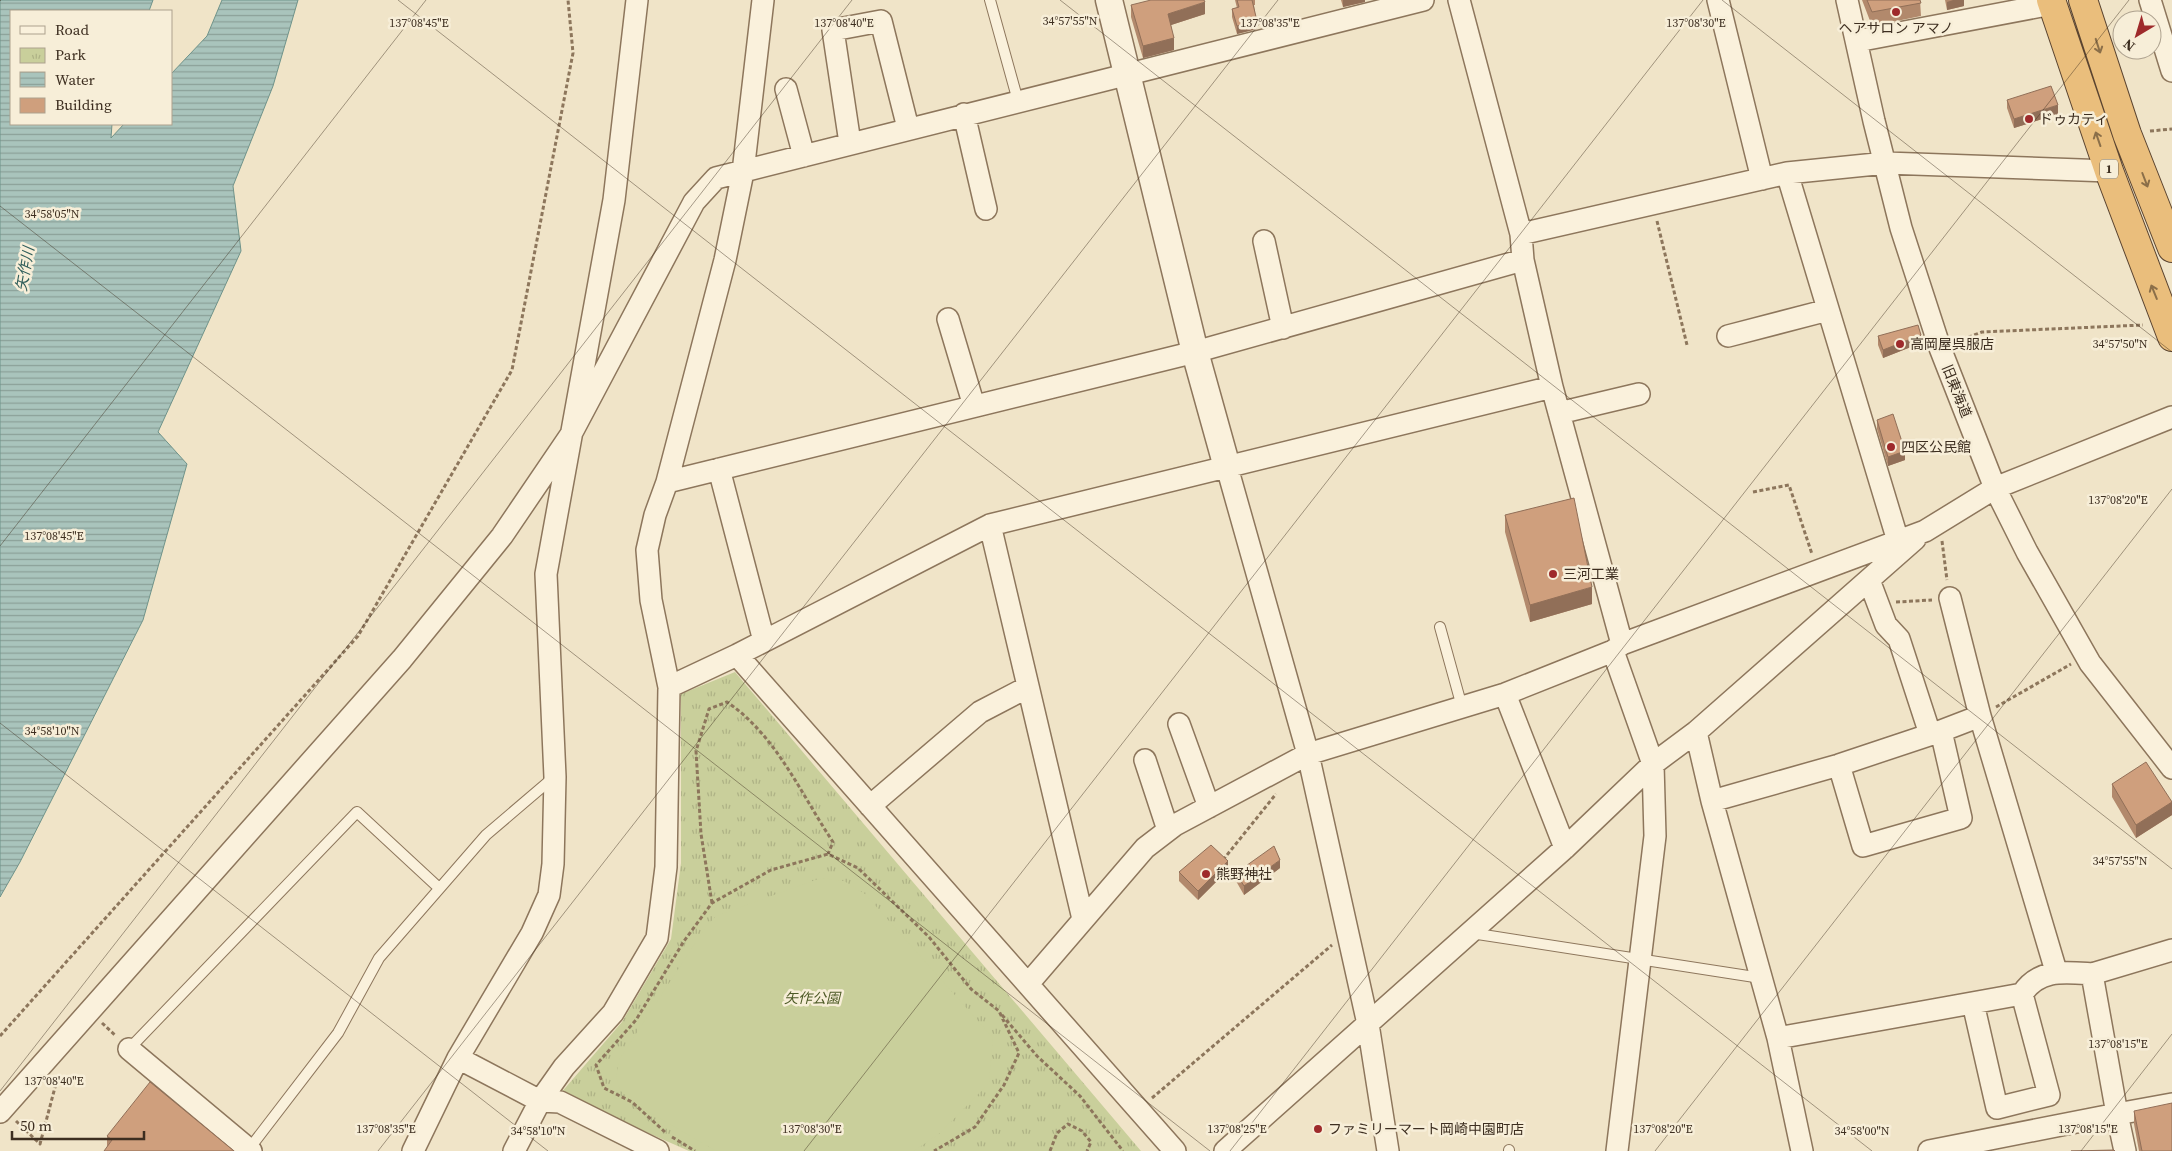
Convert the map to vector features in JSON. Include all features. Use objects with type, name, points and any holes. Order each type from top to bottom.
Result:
[{"type":"highway","name":"1","points":[[2083,0],[2127,134],[2172,248]]},
{"type":"highway","name":"1","points":[[2051,2],[2109,171],[2169,330]]},
{"type":"street","points":[[413,1151],[458,1058],[532,933],[549,895],[553,864],[555,777],[546,574],[614,200],[637,0]]},
{"type":"street","points":[[514,1151],[540,1101],[564,1067],[613,1013],[657,938],[666,867],[669,687],[651,600],[647,550],[655,515],[667,482],[725,260],[743,172],[763,0]]},
{"type":"street","points":[[1109,0],[1195,352],[1308,754],[1368,1024],[1388,1151]]},
{"type":"street","points":[[1,1110],[91,1012],[428,629],[502,536],[570,436],[694,202],[716,178],[908,128],[1422,0]]},
{"type":"street","points":[[1459,0],[1521,234],[1523,260],[1552,387],[1617,648],[1652,764],[1654,836],[1617,1151]]},
{"type":"street","points":[[1718,0],[1762,179]]},
{"type":"street","name":"旧東海道","points":[[1848,0],[1901,228],[1940,348],[1995,488],[2027,552],[2086,656],[2139,728],[2172,768]]},
{"type":"street","points":[[2150,0],[2172,71]]},
{"type":"street","points":[[1856,41],[2051,2]]},
{"type":"street","points":[[850,143],[833,30],[880,21],[908,128]]},
{"type":"street","points":[[786,89],[804,156]]},
{"type":"street","points":[[964,114],[986,209]]},
{"type":"street","points":[[1521,234],[1787,173],[1886,163],[2109,171]]},
{"type":"street","points":[[1787,173],[1898,541]]},
{"type":"street","points":[[1264,241],[1283,328]]},
{"type":"street","points":[[667,482],[1195,352],[1523,260]]},
{"type":"street","points":[[1728,336],[1828,310]]},
{"type":"street","points":[[948,319],[974,406]]},
{"type":"street","points":[[669,687],[764,641],[990,525],[1552,387]]},
{"type":"street","points":[[1559,413],[1639,394]]},
{"type":"street","points":[[1028,984],[1145,848],[1168,830],[1308,754],[1505,694],[1617,648],[1898,541],[1932,526],[1995,488],[2172,417]]},
{"type":"street","points":[[719,470],[764,641]]},
{"type":"street","points":[[990,525],[1083,919]]},
{"type":"street","points":[[1225,1151],[1566,848],[1652,764],[1696,732],[1932,526]]},
{"type":"street","points":[[1839,765],[1862,846],[1961,818],[1936,733],[1899,639],[1886,625],[1869,580]]},
{"type":"street","points":[[1950,598],[1980,716],[2056,971]]},
{"type":"street","points":[[736,655],[1175,1151]]},
{"type":"street","points":[[870,806],[980,712],[1028,687]]},
{"type":"street","points":[[1505,694],[1566,848]]},
{"type":"street","points":[[1712,801],[1839,765],[1936,733],[1980,716]]},
{"type":"street","points":[[1179,724],[1209,807]]},
{"type":"street","points":[[1696,732],[1712,801],[1778,1038],[1802,1151]]},
{"type":"street","points":[[1145,760],[1168,830]]},
{"type":"street","points":[[1778,1038],[2022,994],[2028,985],[2056,971],[2092,974],[2172,950]]},
{"type":"street","points":[[2092,974],[2125,1151]]},
{"type":"street","points":[[1973,1003],[1997,1108],[2049,1095],[2022,994]]},
{"type":"street","points":[[129,1048],[250,1150]]},
{"type":"street","points":[[458,1058],[540,1101],[560,1102],[658,1151]]},
{"type":"street","points":[[1929,1151],[2172,1104]]},
{"type":"lane","points":[[990,0],[1018,101]]},
{"type":"lane","points":[[1440,627],[1462,707]]},
{"type":"lane","points":[[250,1150],[338,1033],[379,958],[486,835],[555,777]]},
{"type":"lane","points":[[129,1048],[356,812],[439,888]]},
{"type":"lane","points":[[1470,933],[1761,978]]},
{"type":"path","points":[[0,1036],[358,636],[512,370],[573,53],[568,0]]},
{"type":"path","points":[[1653,205],[1687,345]]},
{"type":"path","points":[[1940,348],[1982,332],[2169,330]]},
{"type":"path","points":[[1753,492],[1789,485],[1818,571]]},
{"type":"path","points":[[1878,603],[1950,598],[1932,526]]},
{"type":"path","points":[[1980,716],[2086,656]]},
{"type":"path","points":[[712,903],[701,834],[696,750],[709,709],[727,702],[747,716],[753,723],[776,752],[833,842],[828,854]]},
{"type":"path","points":[[1223,860],[1278,792]]},
{"type":"path","points":[[695,1151],[670,1136],[632,1102],[604,1088],[596,1065],[636,1020],[684,941],[712,903],[772,870],[828,854],[858,868],[929,937],[971,989],[999,1011],[1037,1056],[1080,1096],[1123,1151]]},
{"type":"path","points":[[1139,1110],[1347,933]]},
{"type":"path","points":[[934,1151],[940,1150],[975,1127],[1004,1085],[1019,1053],[999,1011]]},
{"type":"path","points":[[91,1012],[129,1048]]},
{"type":"path","points":[[1,1110],[40,1144],[59,1071]]},
{"type":"path","points":[[1050,1151],[1057,1134],[1068,1124],[1082,1131],[1091,1142],[1087,1151]]},
{"type":"green space","name":"矢作公園","points":[[735,672],[1141,1151],[689,1151],[560,1094],[622,1022],[671,939],[681,863],[681,694]]},
{"type":"green space","points":[[821,878],[844,881],[865,894],[993,1038],[989,1083],[940,1133],[914,1151],[716,1151],[632,1102],[620,1090],[616,1077],[619,1060],[705,928],[716,916]]},
{"type":"water","name":"矢作川","points":[[0,0],[153,0],[149,10],[10,10],[10,125],[112,125],[111,138],[123,125],[172,125],[172,73],[207,36],[222,0],[298,0],[273,86],[233,186],[241,251],[158,432],[187,464],[143,620],[20,862],[0,897]]},
{"type":"building","points":[[1151,0],[1204,0],[1205,2],[1168,14],[1174,38],[1143,46],[1131,5]]},
{"type":"building","points":[[1237,0],[1252,0],[1257,21],[1237,26],[1232,9],[1239,7]]},
{"type":"building","points":[[1867,0],[1920,0],[1921,3],[1872,12]]},
{"type":"building","points":[[2051,86],[2058,105],[2014,119],[2007,100]]},
{"type":"building","points":[[1918,325],[1921,335],[1883,350],[1878,336]]},
{"type":"building","points":[[1893,414],[1905,451],[1888,457],[1877,420]]},
{"type":"building","points":[[1574,498],[1592,587],[1530,605],[1505,515]]},
{"type":"building","points":[[2146,762],[2172,802],[2136,825],[2112,784]]},
{"type":"building","points":[[1211,845],[1228,861],[1198,891],[1179,872]]},
{"type":"building","points":[[1274,846],[1280,860],[1244,886],[1236,873]]},
{"type":"building","points":[[150,1082],[234,1151],[104,1151],[112,1140],[107,1136]]},
{"type":"building","points":[[2172,1103],[2172,1151],[2142,1151],[2134,1111]]},
{"type":"building","points":[[2114,1150],[2115,1151],[2071,1151]]},
{"type":"place","name":"ヘアサロン アマノ","points":[[1896,12]]},
{"type":"place","name":"ドゥカティ","points":[[2029,119]]},
{"type":"place","name":"高岡屋呉服店","points":[[1900,344]]},
{"type":"place","name":"四区公民館","points":[[1891,447]]},
{"type":"place","name":"三河工業","points":[[1553,574]]},
{"type":"place","name":"熊野神社","points":[[1206,874]]},
{"type":"place","name":"ファミリーマート岡崎中園町店","points":[[1318,1129]]}]
